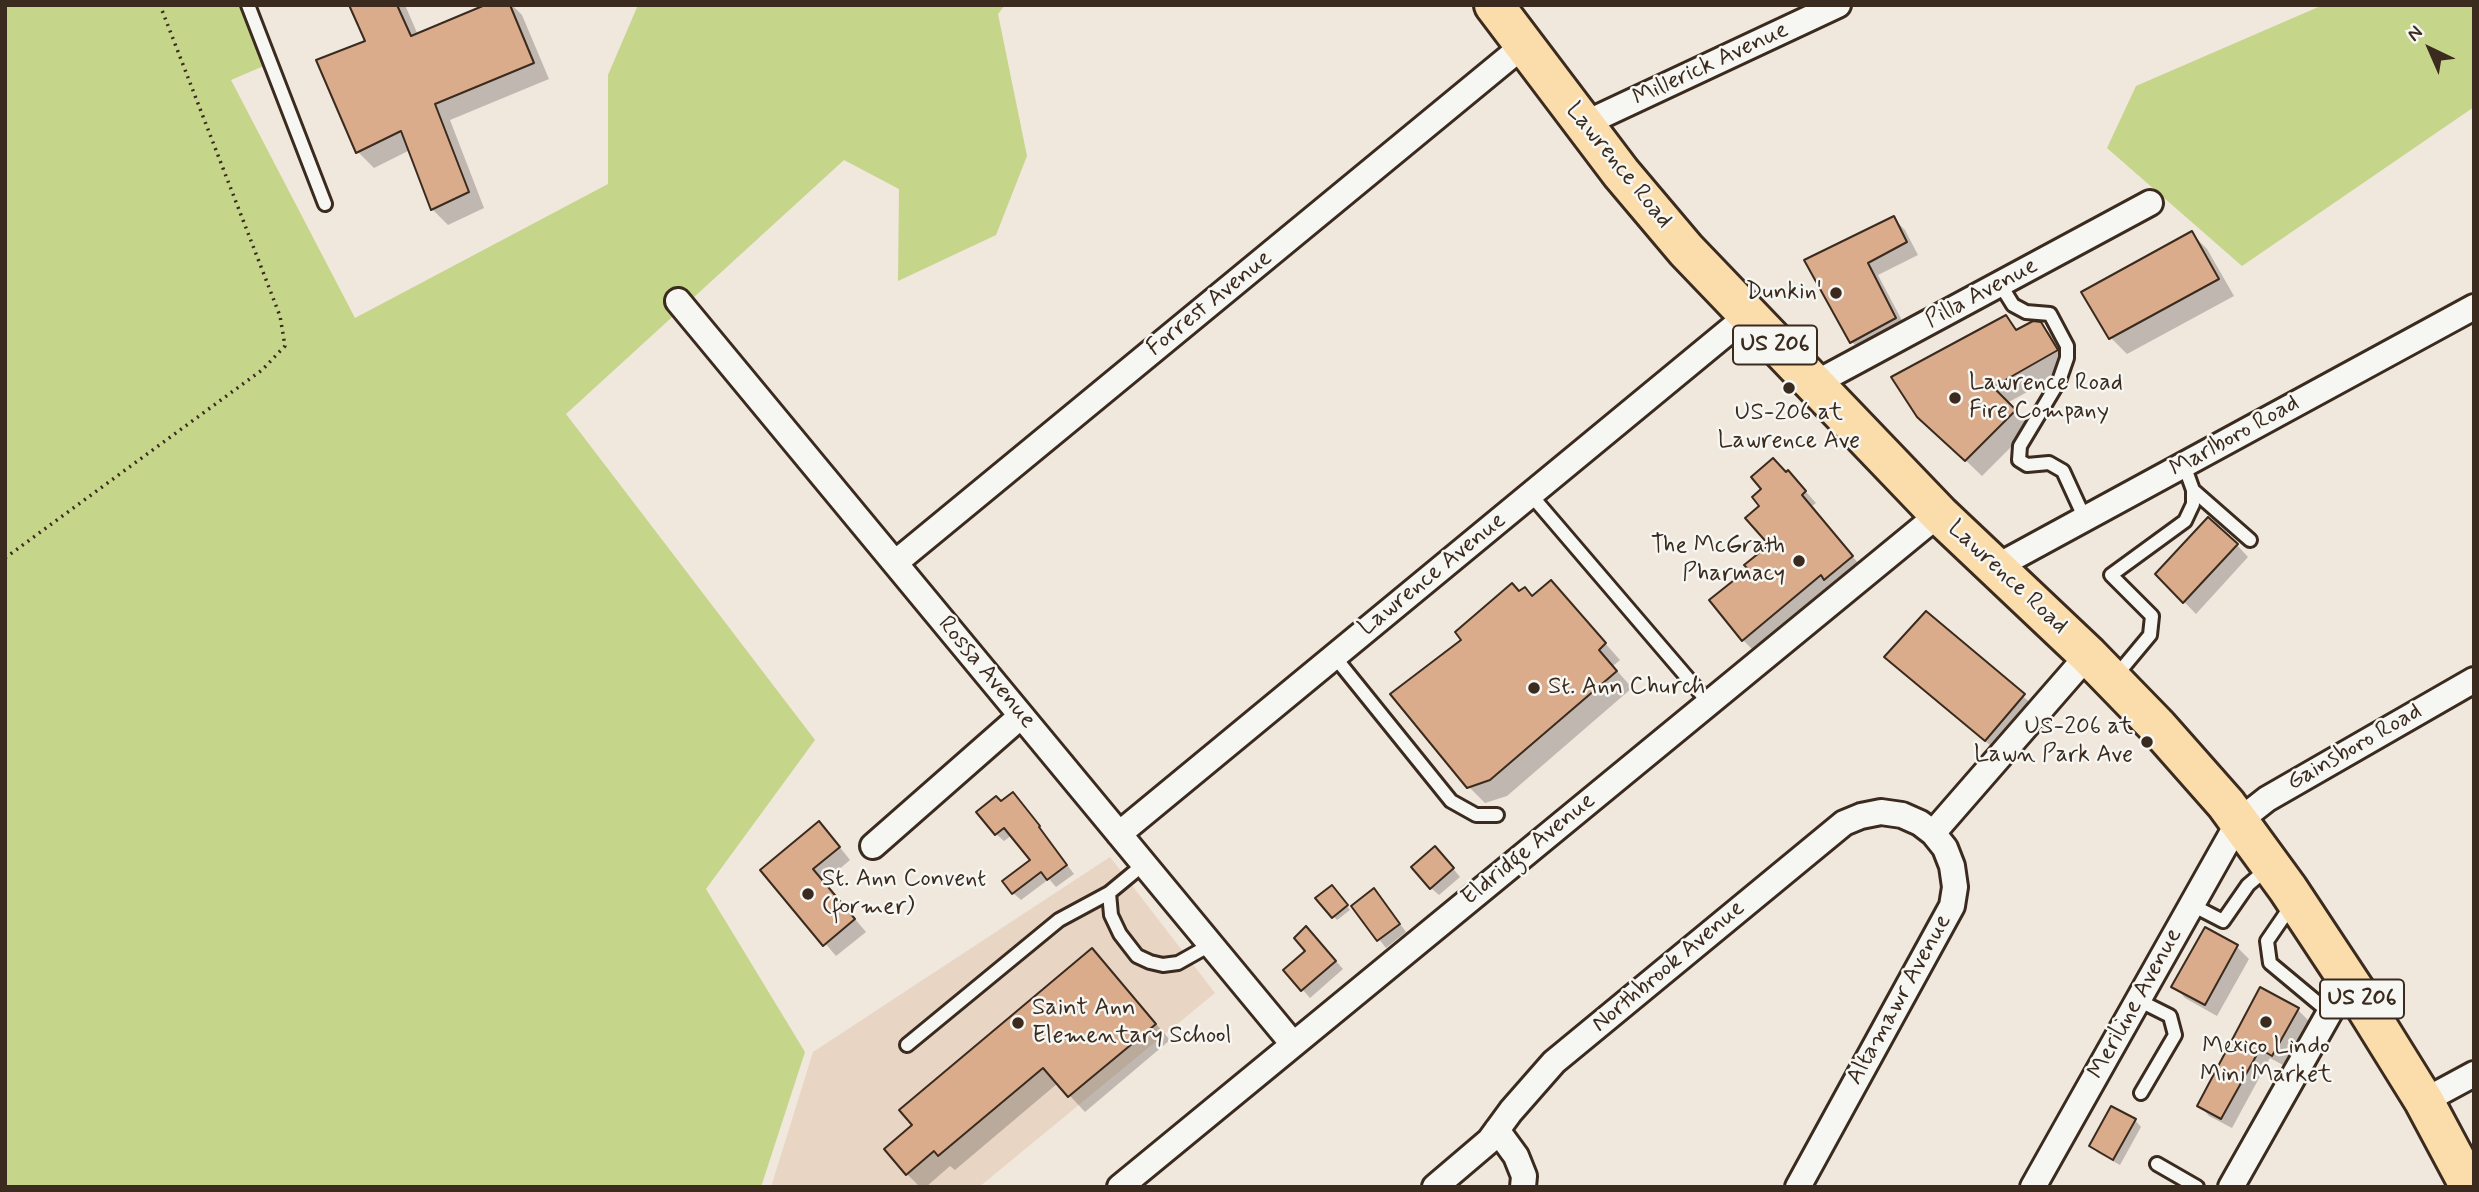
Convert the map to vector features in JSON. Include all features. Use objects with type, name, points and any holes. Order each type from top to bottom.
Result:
[{"type":"main road","name":"Lawrence Road","points":[[1494,5],[1584,124],[1686,250],[1939,514],[2100,667],[2158,727],[2239,821],[2348,980],[2424,1101],[2470,1187]]},
{"type":"street","name":"Millerick Avenue","points":[[1584,124],[1838,5]]},
{"type":"street","name":"Forrest Avenue","points":[[895,563],[1524,45]]},
{"type":"street","name":"Pilla Avenue","points":[[1814,384],[2150,203]]},
{"type":"street","name":"Rossa Avenue","points":[[678,301],[1293,1044]]},
{"type":"street","name":"Marlboro Road","points":[[1996,567],[2474,307]]},
{"type":"street","name":"Lawrence Avenue","points":[[1119,834],[1747,316]]},
{"type":"street","name":"Eldridge Avenue","points":[[1120,1187],[1939,514]]},
{"type":"street","points":[[1933,833],[2100,667]]},
{"type":"street","name":"Gainsboro Road","points":[[2239,821],[2267,799],[2471,687]]},
{"type":"street","points":[[873,846],[1021,716]]},
{"type":"street","name":"Northbrook Avenue","points":[[1434,1187],[1479,1150],[1554,1062],[1844,823],[1881,812],[1902,815],[1920,823],[1933,833]]},
{"type":"street","name":"Meriline Avenue","points":[[2033,1187],[2239,821]]},
{"type":"street","name":"Altamawr Avenue","points":[[1798,1187],[1947,917],[1955,887],[1952,866],[1945,848],[1933,833]]},
{"type":"street","points":[[2231,1187],[2348,980]]},
{"type":"street","points":[[2424,1101],[2474,1074]]},
{"type":"street","points":[[1497,1130],[1516,1156],[1524,1177],[1523,1187]]},
{"type":"lane","points":[[248,5],[326,204]]},
{"type":"lane","points":[[2000,284],[2013,305],[2026,312],[2050,314],[2067,346],[2067,358],[2059,381],[2021,446],[2020,460],[2027,465],[2049,463],[2063,471],[2085,519]]},
{"type":"lane","points":[[2100,667],[2150,635],[2152,616],[2111,575],[2185,521],[2193,504],[2193,490],[2184,465]]},
{"type":"lane","points":[[2193,490],[2250,540]]},
{"type":"lane","points":[[1531,495],[1709,703]]},
{"type":"lane","points":[[1334,656],[1451,800],[1476,815],[1497,814]]},
{"type":"lane","points":[[907,1045],[1059,920],[1109,892],[1144,864]]},
{"type":"lane","points":[[2192,905],[2223,921],[2248,885],[2271,865]]},
{"type":"lane","points":[[1109,892],[1111,915],[1120,934],[1137,956],[1163,965],[1178,962],[1210,944]]},
{"type":"lane","points":[[2295,900],[2267,941],[2270,963],[2330,1013]]},
{"type":"lane","points":[[2138,1000],[2170,1016],[2175,1035],[2141,1093]]},
{"type":"lane","points":[[2157,1164],[2197,1187]]},
{"type":"path","points":[[5,558],[262,370],[285,346],[280,316],[160,5]]},
{"type":"shaded area","name":"Saint Ann Elementary School","points":[[1110,857],[1215,993],[979,1187],[771,1187],[813,1052]]},
{"type":"green space","points":[[5,5],[244,5],[266,65],[231,80],[355,318],[608,184],[608,75],[638,5],[1005,5],[998,14],[1027,156],[996,235],[898,281],[899,189],[844,160],[566,414],[815,740],[706,889],[805,1052],[761,1187],[5,1187]]},
{"type":"green space","points":[[2323,5],[2474,5],[2474,107],[2242,266],[2107,148],[2136,86]]},
{"type":"building","points":[[349,5],[397,5],[411,36],[485,5],[510,5],[534,63],[435,104],[469,192],[431,210],[401,131],[356,153],[316,60],[365,41]]},
{"type":"building","points":[[1894,216],[1907,242],[1868,263],[1896,318],[1850,343],[1804,260]]},
{"type":"building","points":[[2192,231],[2219,279],[2109,339],[2081,292]]},
{"type":"building","name":"Lawrence Road Fire Company","points":[[2006,315],[2016,330],[2033,321],[2041,322],[2058,350],[1993,387],[2016,410],[1965,461],[1917,417],[1891,377]]},
{"type":"building","points":[[1773,458],[1786,472],[1788,470],[1806,491],[1802,495],[1853,556],[1824,580],[1821,575],[1742,641],[1709,600],[1748,569],[1744,565],[1769,545],[1745,518],[1759,506],[1752,497],[1761,489],[1751,477]]},
{"type":"building","points":[[2208,517],[2238,544],[2183,603],[2155,574]]},
{"type":"building","name":"St. Ann Church","points":[[1551,580],[1606,643],[1599,650],[1617,671],[1490,780],[1467,788],[1390,694],[1461,640],[1455,632],[1512,583],[1519,591],[1525,587],[1532,596]]},
{"type":"building","points":[[1926,611],[2025,694],[1985,741],[1884,657]]},
{"type":"building","points":[[1013,792],[1067,865],[1047,880],[1041,872],[1012,894],[1002,881],[1030,860],[1004,828],[995,835],[976,812],[996,796],[1001,801]]},
{"type":"building","name":"St. Ann Convent (former)","points":[[819,821],[840,847],[813,869],[855,919],[823,946],[760,870]]},
{"type":"building","points":[[1435,846],[1454,868],[1430,889],[1411,867]]},
{"type":"building","points":[[1332,885],[1348,905],[1332,918],[1315,898]]},
{"type":"building","points":[[1374,888],[1400,924],[1377,941],[1351,906]]},
{"type":"building","points":[[1306,926],[1336,961],[1301,991],[1283,970],[1305,951],[1294,938]]},
{"type":"building","points":[[2205,927],[2238,945],[2205,1005],[2171,987]]},
{"type":"building","points":[[1092,948],[1156,1024],[1068,1097],[1043,1068],[938,1156],[934,1151],[906,1175],[884,1149],[912,1125],[899,1110]]},
{"type":"building","points":[[2260,987],[2299,1008],[2272,1056],[2260,1049],[2221,1119],[2197,1106]]},
{"type":"building","points":[[2111,1106],[2136,1119],[2113,1160],[2089,1146]]},
{"type":"place","name":"Dunkin'","points":[[1836,293]]},
{"type":"place","name":"US-206 at Lawrence Ave","points":[[1789,388]]},
{"type":"place","name":"Lawrence Road Fire Company","points":[[1955,398]]},
{"type":"place","name":"The McGrath Pharmacy","points":[[1799,561]]},
{"type":"place","name":"St. Ann Church","points":[[1534,688]]},
{"type":"place","name":"US-206 at Lawn Park Ave","points":[[2147,742]]},
{"type":"place","name":"St. Ann Convent (former)","points":[[808,894]]},
{"type":"place","name":"Mexico Lindo Mini Market","points":[[2266,1022]]},
{"type":"place","name":"Saint Ann Elementary School","points":[[1018,1023]]}]
